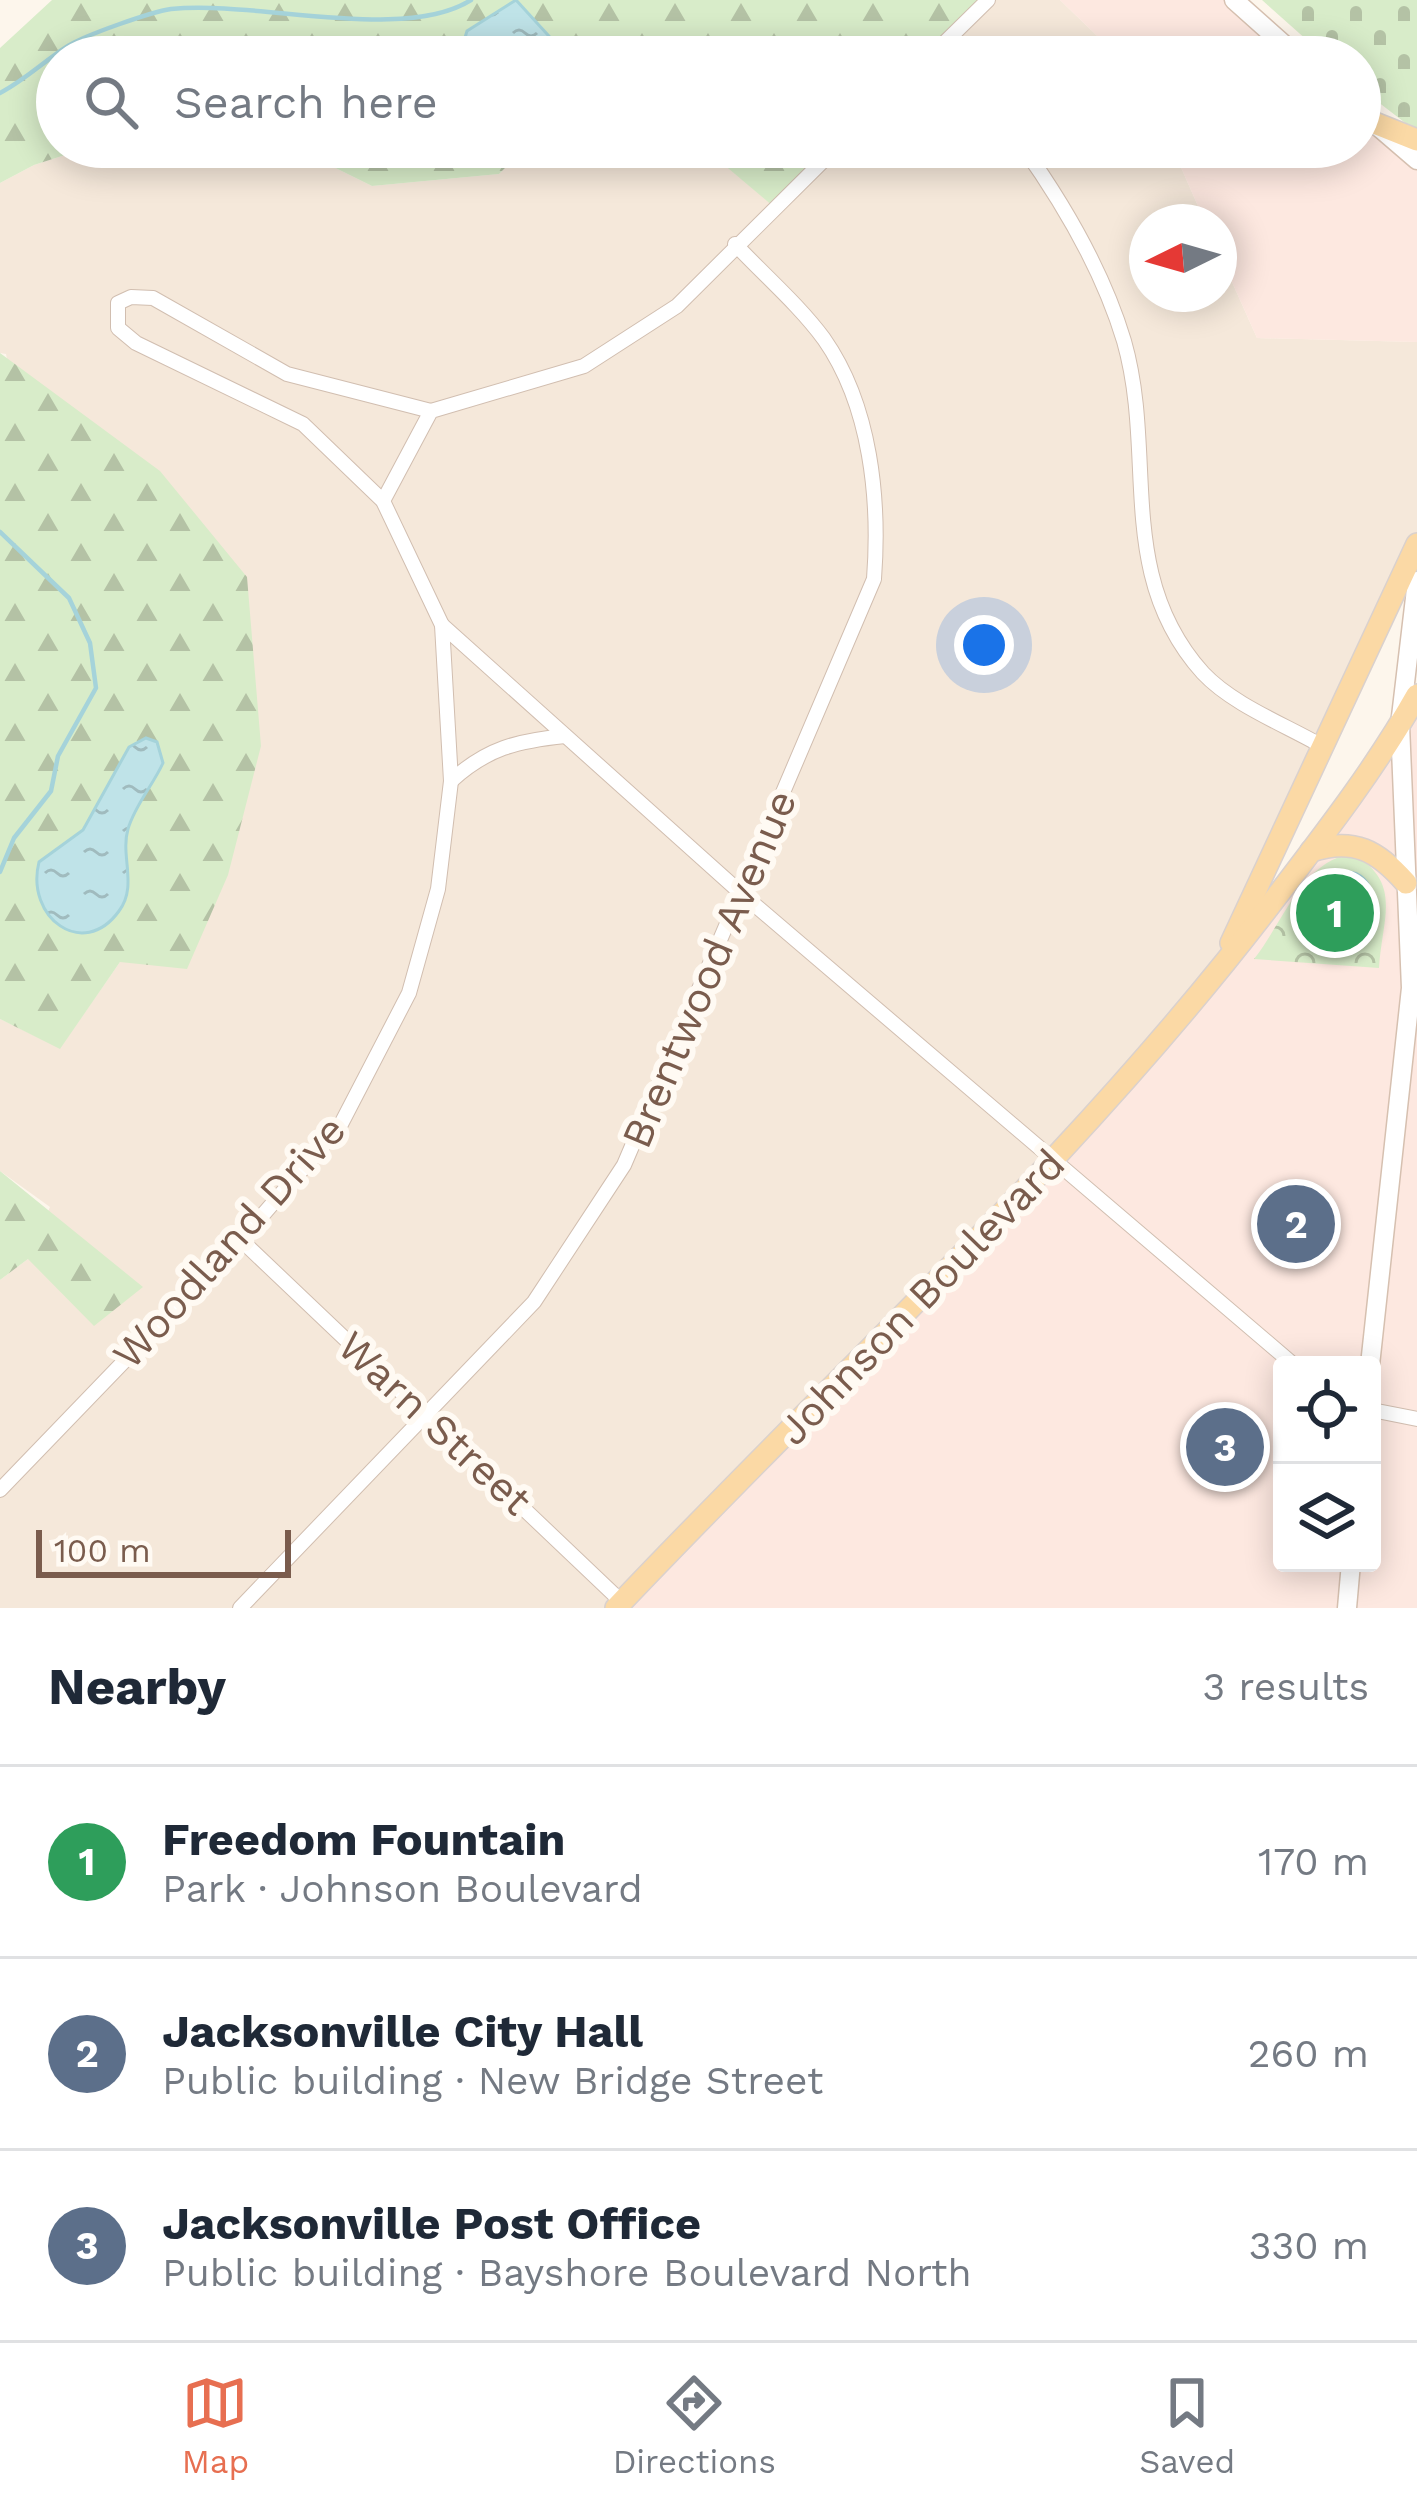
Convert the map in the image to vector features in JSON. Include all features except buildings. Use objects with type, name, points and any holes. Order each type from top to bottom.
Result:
[{"type":"main road","points":[[1234,0],[1274,36]]},
{"type":"main road","points":[[1381,124],[1417,140]]},
{"type":"main road","points":[[1381,130],[1417,160]]},
{"type":"main road","name":"Johnson Boulevard","points":[[1216,976],[1417,544]]},
{"type":"main road","points":[[1371,1356],[1414,978],[1400,725],[1417,581]]},
{"type":"main road","name":"Johnson Boulevard","points":[[622,1606],[1054,1164],[1216,976],[1311,851],[1417,695]]},
{"type":"main road","points":[[1311,851],[1334,844],[1366,848],[1406,884]]},
{"type":"main road","points":[[1347,1608],[1350,1572]]},
{"type":"street","points":[[953,36],[988,0]]},
{"type":"street","points":[[431,411],[383,501],[303,424],[136,343],[118,328],[118,303],[131,297],[153,298],[287,374],[431,411],[584,366],[677,307],[815,168]]},
{"type":"street","points":[[1038,168],[1070,213],[1124,341],[1139,435],[1144,559],[1162,606],[1204,673],[1320,745]]},
{"type":"street","name":"Brentwood Avenue","points":[[239,1608],[534,1302],[624,1165],[874,579],[879,517],[853,390],[823,338],[735,244]]},
{"type":"street","name":"Woodland Drive","points":[[0,1490],[242,1240],[340,1126],[409,993],[438,889],[451,781],[442,625],[383,501]]},
{"type":"street","points":[[442,625],[742,894],[1283,1356]]},
{"type":"street","points":[[451,781],[478,756],[508,743],[566,736]]},
{"type":"street","name":"Warn Street","points":[[242,1240],[622,1606]]},
{"type":"street","points":[[1381,1411],[1417,1419]]},
{"type":"shaded area","points":[[988,0],[1060,0],[1097,36],[951,36]]},
{"type":"shaded area","points":[[1060,0],[1234,0],[1274,36],[1097,36]]},
{"type":"shaded area","points":[[1381,128],[1417,158],[1417,342],[1257,338],[1237,293],[1237,204],[1197,204],[1181,168],[1381,168]]},
{"type":"shaded area","points":[[36,164],[36,168],[336,168],[372,186],[499,174],[505,168],[1181,168],[1197,204],[1129,204],[1129,312],[1237,312],[1237,293],[1257,338],[1417,342],[1417,544],[1216,976],[626,1608],[0,1608],[0,1280],[28,1259],[50,1207],[0,1171],[0,1019],[60,1048],[120,962],[6,354],[0,353],[0,183]]},
{"type":"shaded area","points":[[1417,696],[1417,1608],[626,1608],[1216,976]]},
{"type":"green space","points":[[52,0],[988,0],[951,36],[36,36],[36,164],[0,183],[0,48]]},
{"type":"green space","points":[[1262,0],[1417,0],[1417,132],[1381,104],[1381,36],[1302,36]]},
{"type":"green space","points":[[336,168],[505,168],[499,174],[372,186]]},
{"type":"green space","points":[[728,168],[815,168],[774,207]]},
{"type":"green space","points":[[0,353],[160,471],[247,577],[261,746],[228,875],[187,969],[120,962],[60,1049],[0,1019]]},
{"type":"green space","points":[[1353,854],[1369,865],[1384,890],[1379,968],[1254,959],[1307,880],[1336,858]]},
{"type":"green space","points":[[0,1171],[143,1287],[94,1326],[28,1259],[0,1280]]},
{"type":"water","points":[[516,0],[549,36],[465,36]]},
{"type":"water","points":[[146,738],[157,742],[163,763],[128,829],[125,901],[105,926],[74,932],[60,926],[41,900],[39,862],[83,830],[129,747]]},
{"type":"water","points":[[1347,872],[1364,879],[1371,896],[1364,913],[1347,920],[1330,913],[1323,896],[1330,879]]},
{"type":"waterway","points":[[89,36],[171,9],[408,18],[471,0]]},
{"type":"waterway","points":[[0,93],[36,69]]},
{"type":"waterway","points":[[0,532],[69,598],[90,643],[96,688],[58,756],[51,791],[14,838],[0,872]]},
{"type":"place","name":"Freedom Fountain","points":[[1335,913]]},
{"type":"place","name":"Jacksonville City Hall","points":[[1296,1224]]},
{"type":"place","name":"Jacksonville Post Office","points":[[1225,1447]]}]
